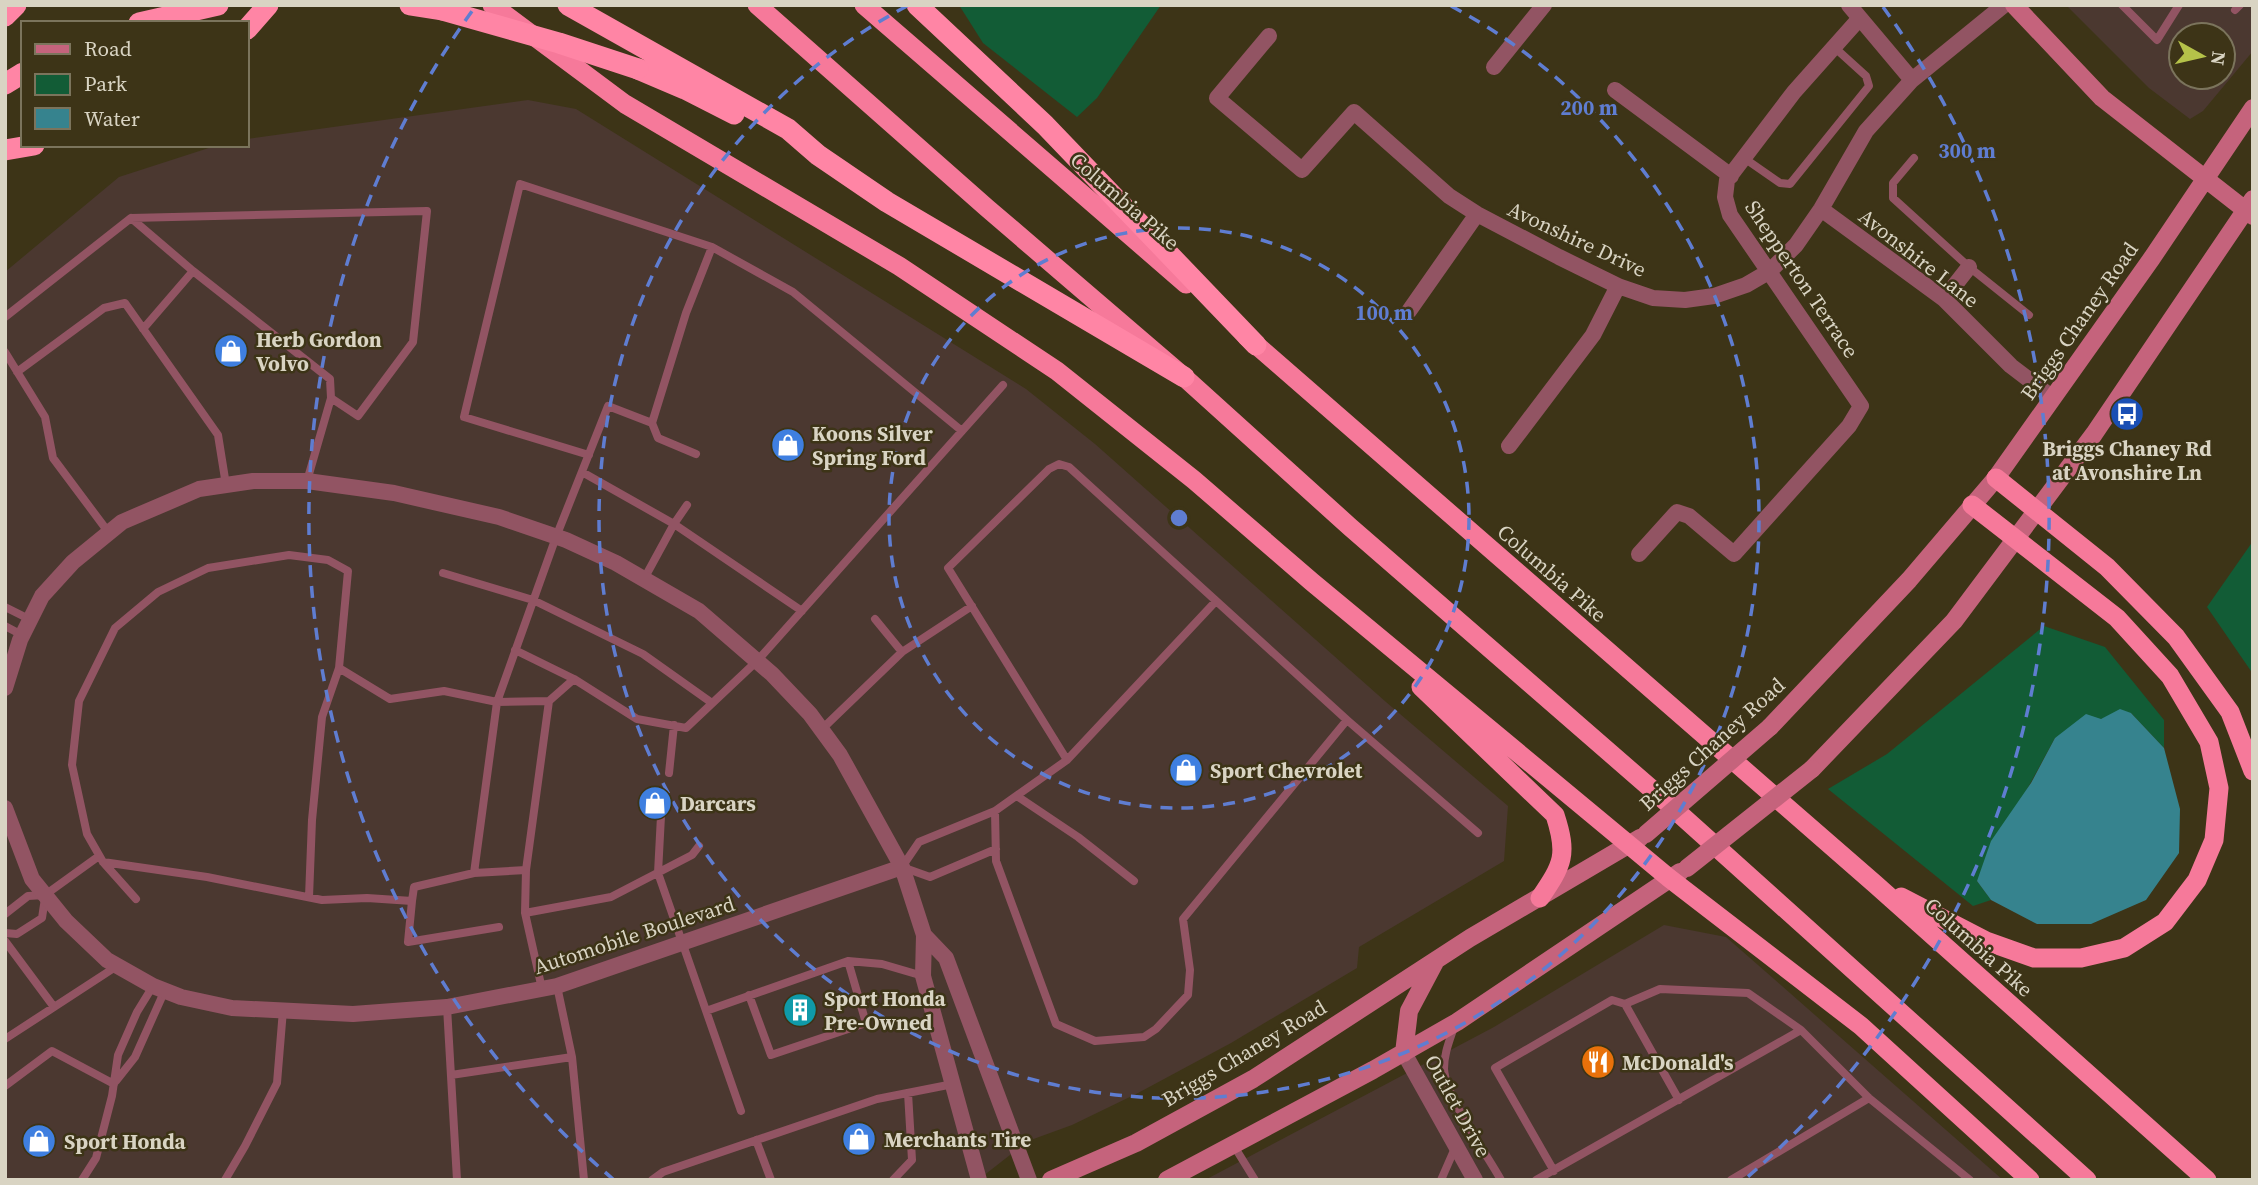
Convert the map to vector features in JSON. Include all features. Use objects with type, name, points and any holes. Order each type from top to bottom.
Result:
[{"type":"highway","points":[[5,16],[16,5]]},
{"type":"highway","points":[[148,21],[217,5]]},
{"type":"highway","points":[[248,28],[268,5]]},
{"type":"highway","points":[[410,5],[442,10],[559,43],[638,69],[685,89],[818,155]]},
{"type":"highway","points":[[492,5],[625,104],[899,266],[1057,371],[1194,480],[1312,582],[1638,839],[1669,878],[1861,1026],[2030,1180]]},
{"type":"highway","points":[[568,5],[789,129],[818,155],[887,202],[1184,377]]},
{"type":"highway","points":[[757,5],[1672,808],[2087,1180]]},
{"type":"highway","name":"Columbia Pike","points":[[864,5],[1875,884],[2207,1180]]},
{"type":"highway","points":[[917,5],[1045,125],[1256,345]]},
{"type":"highway","points":[[5,84],[21,74]]},
{"type":"highway","points":[[5,150],[22,147]]},
{"type":"highway","points":[[1996,478],[2107,567],[2176,637],[2230,712],[2253,771]]},
{"type":"highway","points":[[1875,884],[1986,941],[2034,958],[2081,958],[2124,948],[2165,922],[2197,880],[2214,840],[2219,788],[2209,742],[2170,676],[2117,618],[1972,505]]},
{"type":"highway","points":[[1312,582],[1555,815],[1563,839],[1560,867],[1540,898]]},
{"type":"main road","points":[[1167,1180],[1404,1053],[1457,1021],[1687,868],[1812,769],[1954,621],[2094,435],[2251,209],[2205,181],[2102,98],[2014,5]]},
{"type":"main road","name":"Briggs Chaney Road","points":[[1051,1180],[1136,1143],[1253,1079],[1437,959],[1638,839],[1770,727],[1909,580],[1996,478],[2205,181],[2253,108]]},
{"type":"main road","points":[[1404,1053],[1409,1011],[1437,959]]},
{"type":"street","points":[[1494,67],[1545,5]]},
{"type":"street","points":[[1849,5],[1912,80]]},
{"type":"street","name":"Avonshire Drive","points":[[1269,36],[1217,98],[1302,170],[1354,111],[1449,196],[1477,215],[1618,286],[1653,298],[1685,300],[1714,296],[1746,285],[1770,271],[1796,245],[1821,209],[1866,131],[1912,80],[2004,5]]},
{"type":"street","points":[[1615,90],[1731,176],[1794,92],[1859,19]]},
{"type":"street","name":"Shepperton Terrace","points":[[1639,554],[1677,512],[1689,516],[1734,554],[1849,426],[1861,406],[1730,215],[1725,197],[1727,180],[1731,176]]},
{"type":"street","name":"Avonshire Lane","points":[[1821,209],[1944,299],[2011,366],[2053,398]]},
{"type":"street","points":[[1409,311],[1477,215]]},
{"type":"street","points":[[1944,299],[1969,267]]},
{"type":"street","points":[[1509,446],[1592,335],[1618,286]]},
{"type":"street","points":[[5,688],[29,619],[42,596],[73,562],[122,522],[199,489],[253,481],[306,481],[394,493],[499,517],[556,537],[616,563],[699,611],[757,661],[810,714],[840,755],[902,867],[924,935],[923,976],[979,1180]]},
{"type":"street","name":"Automobile Boulevard","points":[[5,808],[32,879],[66,921],[107,960],[181,997],[232,1008],[353,1014],[447,1007],[550,987],[902,867]]},
{"type":"street","points":[[924,935],[946,958],[1029,1180]]},
{"type":"street","name":"Outlet Drive","points":[[1404,1053],[1475,1180]]},
{"type":"lane","points":[[2122,5],[2157,40],[2179,5]]},
{"type":"lane","points":[[1744,158],[1780,183],[1790,184],[1822,145],[1869,86],[1866,76],[1834,47]]},
{"type":"lane","points":[[1914,158],[1893,183],[1893,198],[1969,267],[2029,315]]},
{"type":"lane","points":[[589,455],[464,417],[520,184],[712,247],[793,292],[962,431]]},
{"type":"lane","points":[[5,317],[131,218],[427,211],[412,342],[358,416],[331,398]]},
{"type":"lane","points":[[131,218],[193,271],[330,379],[331,398],[306,481]]},
{"type":"lane","points":[[696,454],[658,438],[652,423],[687,313],[712,247]]},
{"type":"lane","points":[[143,329],[193,271]]},
{"type":"lane","points":[[17,372],[104,308],[125,303],[218,436],[226,485]]},
{"type":"lane","points":[[5,352],[46,417],[53,458],[109,533]]},
{"type":"lane","points":[[515,650],[574,679],[637,719],[686,728],[757,661],[1003,385]]},
{"type":"lane","points":[[474,873],[497,702],[556,537],[608,406],[652,423]]},
{"type":"lane","points":[[1067,760],[948,568],[1049,469],[1059,464],[1069,467],[1347,720],[1478,833]]},
{"type":"lane","points":[[582,472],[674,524],[802,611]]},
{"type":"lane","points":[[644,579],[687,505]]},
{"type":"lane","points":[[136,898],[101,859],[87,834],[72,765],[79,701],[115,628],[158,592],[208,568],[289,555],[328,560],[348,571],[339,668],[322,717],[309,897]]},
{"type":"lane","points":[[443,573],[533,600],[643,654],[712,703]]},
{"type":"lane","points":[[996,849],[930,877],[902,867],[919,842],[995,811],[1067,760],[1216,601]]},
{"type":"lane","points":[[821,730],[902,652],[972,606]]},
{"type":"lane","points":[[5,607],[29,619]]},
{"type":"lane","points":[[875,619],[902,652]]},
{"type":"lane","points":[[5,626],[22,635]]},
{"type":"lane","points":[[339,668],[390,699],[444,691],[497,702],[549,701],[574,679]]},
{"type":"lane","points":[[549,701],[526,870],[525,913],[572,1057],[584,1180]]},
{"type":"lane","points":[[1182,919],[1347,720]]},
{"type":"lane","points":[[669,773],[674,726]]},
{"type":"lane","points":[[1017,796],[1078,836],[1134,881]]},
{"type":"lane","points":[[995,811],[996,861],[1056,1024],[1095,1041],[1144,1037],[1156,1029],[1188,995],[1190,970],[1182,919],[1173,912]]},
{"type":"lane","points":[[661,816],[658,873],[741,1111]]},
{"type":"lane","points":[[525,913],[611,897],[692,855],[699,846]]},
{"type":"lane","points":[[5,914],[28,896],[45,895],[101,859],[322,900],[367,898],[412,901]]},
{"type":"lane","points":[[499,927],[408,942],[414,887],[474,873],[526,870]]},
{"type":"lane","points":[[5,933],[18,934],[42,918],[45,895]]},
{"type":"lane","points":[[5,941],[54,1007]]},
{"type":"lane","points":[[706,1011],[848,961],[882,964],[923,976]]},
{"type":"lane","points":[[749,995],[771,1055],[866,1023],[848,961]]},
{"type":"lane","points":[[5,1039],[117,966]]},
{"type":"lane","points":[[82,1180],[96,1158],[114,1084],[118,1055],[138,1012],[159,988]]},
{"type":"lane","points":[[114,1084],[135,1057],[159,988]]},
{"type":"lane","points":[[1554,1171],[1495,1068],[1612,1000],[1625,1004],[1660,989],[1748,993],[1801,1030],[1869,1098],[1970,1180]]},
{"type":"lane","points":[[1625,1004],[1679,1100]]},
{"type":"lane","points":[[447,1007],[457,1180]]},
{"type":"lane","points":[[225,1180],[246,1146],[277,1083],[283,1010]]},
{"type":"lane","points":[[1457,1021],[1445,1050],[1444,1072],[1451,1094],[1501,1180]]},
{"type":"lane","points":[[1536,1180],[1801,1030]]},
{"type":"lane","points":[[5,1086],[52,1051],[114,1084]]},
{"type":"lane","points":[[451,1075],[572,1057]]},
{"type":"lane","points":[[652,1180],[663,1172],[877,1099],[953,1084]]},
{"type":"lane","points":[[892,1180],[912,1160],[908,1093]]},
{"type":"lane","points":[[1731,1180],[1869,1098]]},
{"type":"lane","points":[[756,1140],[771,1180]]},
{"type":"lane","points":[[1441,1180],[1456,1145]]},
{"type":"lane","points":[[1234,1146],[1255,1180]]},
{"type":"shaded area","points":[[2066,5],[2253,5],[2253,51],[2237,70],[2237,21],[2167,21],[2167,91],[2220,91],[2203,111],[2190,119],[2149,88]]},
{"type":"shaded area","points":[[528,100],[576,109],[1026,389],[1095,444],[1386,702],[1508,806],[1504,861],[1359,947],[1357,968],[1231,1043],[1138,1093],[1072,1125],[1028,1141],[978,1180],[5,1180],[5,272],[119,177],[212,147],[248,147],[248,139]]},
{"type":"shaded area","points":[[1664,925],[1726,937],[2003,1180],[1205,1180],[1494,1027]]},
{"type":"green space","points":[[959,5],[1161,5],[1097,98],[1077,117],[983,43]]},
{"type":"green space","points":[[2253,541],[2253,674],[2207,607]]},
{"type":"green space","points":[[2044,626],[2105,647],[2164,720],[2164,748],[2131,713],[2101,719],[2055,738],[1977,881],[1991,900],[1973,906],[1828,789],[1887,754]]},
{"type":"water","points":[[2120,709],[2131,713],[2164,748],[2180,809],[2179,853],[2146,900],[2091,924],[2037,924],[1991,900],[1977,881],[1991,841],[2031,783],[2055,738],[2086,714],[2101,719]]},
{"type":"place","name":"Herb Gordon Volvo","points":[[231,351]]},
{"type":"place","name":"Briggs Chaney Rd at Avonshire Ln","points":[[2127,414]]},
{"type":"place","name":"Koons Silver Spring Ford","points":[[788,445]]},
{"type":"place","name":"Sport Chevrolet","points":[[1186,770]]},
{"type":"place","name":"Darcars","points":[[655,803]]},
{"type":"place","name":"Sport Honda Pre-Owned","points":[[800,1010]]},
{"type":"place","name":"McDonald's","points":[[1598,1062]]},
{"type":"place","name":"Merchants Tire","points":[[859,1139]]},
{"type":"place","name":"Sport Honda","points":[[39,1141]]}]
